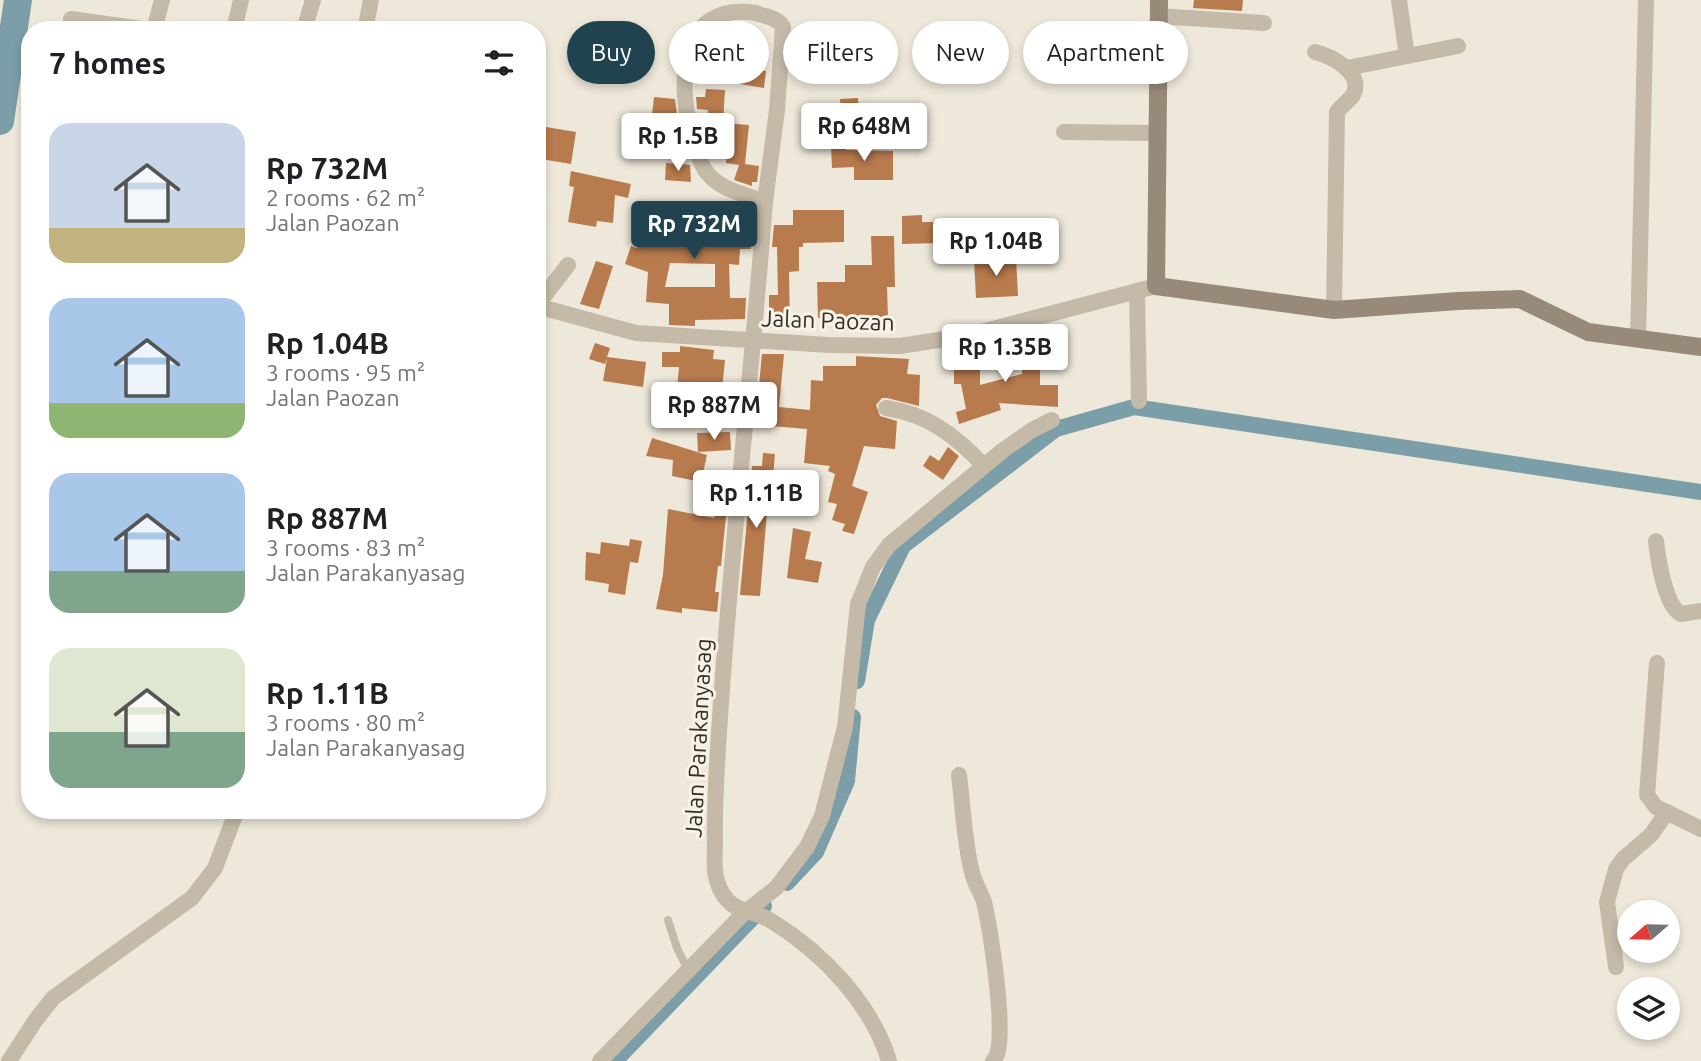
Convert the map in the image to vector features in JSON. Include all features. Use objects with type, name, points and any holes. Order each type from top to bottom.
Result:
[{"type":"street","points":[[155,21],[162,0]]},
{"type":"street","points":[[236,21],[241,0]]},
{"type":"street","points":[[307,21],[313,0]]},
{"type":"street","points":[[367,21],[371,0]]},
{"type":"street","points":[[1399,0],[1407,56]]},
{"type":"street","points":[[1638,339],[1646,0]]},
{"type":"street","name":"Jalan Parakanyasag","points":[[748,914],[730,901],[716,878],[715,820],[725,633],[783,27],[776,19],[734,8],[723,8],[709,16],[692,36],[683,69],[686,117],[698,157],[707,173],[732,191],[765,202]]},
{"type":"street","points":[[1264,23],[1158,8],[1156,286],[1334,310],[1458,300],[1520,299],[1588,332],[1701,347]]},
{"type":"street","points":[[71,19],[86,21]]},
{"type":"street","points":[[1347,68],[1458,46]]},
{"type":"street","points":[[1315,52],[1330,56],[1347,68],[1354,84],[1353,94],[1337,112],[1334,310]]},
{"type":"street","points":[[1064,132],[1158,133]]},
{"type":"street","points":[[546,293],[568,265]]},
{"type":"street","name":"Jalan Paozan","points":[[546,308],[620,330],[755,341],[900,346],[936,342],[1156,286]]},
{"type":"street","points":[[1137,291],[1139,401]]},
{"type":"street","points":[[886,408],[920,415],[962,444],[983,465]]},
{"type":"street","points":[[600,1061],[776,888],[807,848],[822,816],[845,727],[858,604],[873,567],[889,545],[983,465],[1032,430],[1052,420]]},
{"type":"street","points":[[1656,541],[1659,566],[1674,608],[1681,614],[1701,611]]},
{"type":"street","points":[[1657,663],[1646,788],[1648,800],[1701,829]]},
{"type":"street","points":[[958,775],[972,872],[984,903],[993,946],[1000,1053],[993,1061]]},
{"type":"street","points":[[1616,967],[1607,902],[1616,869],[1623,859],[1651,835],[1667,812]]},
{"type":"street","points":[[9,1061],[53,998],[192,898],[215,868],[234,819]]},
{"type":"street","points":[[748,914],[771,920],[806,947],[864,1007],[877,1028],[889,1061]]},
{"type":"lane","points":[[668,920],[677,948],[689,972]]},
{"type":"building","points":[[1194,0],[1243,0],[1242,11],[1193,8]]},
{"type":"building","points":[[740,84],[764,84],[764,88]]},
{"type":"building","points":[[706,89],[725,90],[723,123],[749,125],[745,164],[759,166],[757,182],[752,182],[752,186],[734,180],[739,165],[726,163],[727,152],[707,149],[704,140],[708,110],[697,109],[696,97],[705,97]]},
{"type":"building","points":[[654,97],[675,99],[678,122],[675,157],[631,150],[633,132],[638,132],[639,114],[652,115]]},
{"type":"building","points":[[858,98],[859,112],[841,113],[840,99]]},
{"type":"building","points":[[546,127],[576,132],[571,164],[546,160]]},
{"type":"building","points":[[846,145],[846,150],[893,151],[893,180],[854,180],[854,167],[832,168],[831,146]]},
{"type":"building","points":[[666,163],[690,165],[691,182],[665,180]]},
{"type":"building","points":[[571,171],[631,184],[628,198],[615,195],[613,223],[597,221],[596,227],[568,222],[574,187],[569,186]]},
{"type":"building","points":[[665,203],[738,208],[739,204],[751,208],[751,249],[740,249],[739,265],[729,264],[730,298],[746,298],[745,319],[695,320],[695,326],[669,325],[669,304],[646,302],[648,272],[625,264],[631,246],[637,248],[640,222],[663,225]],"holes":[[[670,263],[715,264],[715,287],[665,287]]]},
{"type":"building","points":[[793,210],[844,210],[844,242],[803,243],[803,247],[799,247],[799,271],[789,272],[790,328],[769,328],[769,295],[778,295],[777,247],[772,247],[774,225],[793,225]]},
{"type":"building","points":[[922,215],[922,222],[969,222],[970,252],[941,252],[941,243],[902,244],[902,216]]},
{"type":"building","points":[[871,236],[894,236],[895,287],[887,287],[888,318],[891,318],[892,330],[858,330],[858,318],[818,318],[817,282],[845,282],[845,265],[872,265]]},
{"type":"building","points":[[1016,258],[1018,296],[976,298],[974,260]]},
{"type":"building","points":[[596,261],[613,266],[599,309],[580,304]]},
{"type":"building","points":[[1028,331],[1042,332],[1042,346],[1055,347],[1054,359],[1040,359],[1040,385],[1058,385],[1058,407],[999,403],[1001,410],[959,424],[956,412],[966,409],[961,384],[954,384],[954,356],[980,356],[980,385],[1022,374],[1022,360],[1028,361]]},
{"type":"building","points":[[595,343],[610,348],[607,357],[646,362],[643,387],[603,381],[607,358],[605,364],[589,359]]},
{"type":"building","points":[[680,346],[714,350],[713,359],[725,360],[722,389],[694,386],[691,418],[672,418],[671,399],[676,399],[679,367],[662,367],[662,352],[680,352]]},
{"type":"building","points":[[762,354],[784,354],[779,407],[810,410],[811,380],[823,381],[823,366],[856,366],[856,356],[909,359],[907,374],[920,375],[919,406],[887,398],[882,398],[876,405],[880,416],[897,421],[895,449],[864,446],[852,486],[868,492],[854,534],[842,531],[845,524],[832,520],[837,504],[828,502],[835,474],[828,471],[830,466],[804,463],[807,429],[760,425],[762,396],[758,396]]},
{"type":"building","points":[[730,432],[731,450],[698,452],[697,433]]},
{"type":"building","points":[[652,438],[707,455],[701,482],[672,476],[673,460],[646,456]]},
{"type":"building","points":[[948,447],[959,456],[943,480],[923,466],[930,455],[939,461]]},
{"type":"building","points":[[763,453],[775,454],[772,488],[756,487],[754,510],[767,511],[760,596],[740,595],[752,466],[762,466]]},
{"type":"building","points":[[703,483],[729,486],[721,566],[718,566],[715,592],[719,592],[717,612],[682,608],[682,613],[656,609],[663,575],[668,509],[714,518],[717,507],[701,502]]},
{"type":"building","points":[[793,528],[811,532],[805,559],[822,562],[818,583],[787,578]]},
{"type":"building","points":[[630,539],[642,541],[638,563],[630,562],[625,595],[608,592],[609,584],[585,580],[586,552],[600,554],[601,542],[629,546]]},
{"type":"waterway","points":[[0,121],[18,0]]},
{"type":"waterway","points":[[857,681],[867,620],[903,546],[1056,429],[1134,407],[1701,492]]},
{"type":"waterway","points":[[787,883],[816,852],[847,781],[853,717]]},
{"type":"waterway","points":[[615,1061],[764,906]]}]
